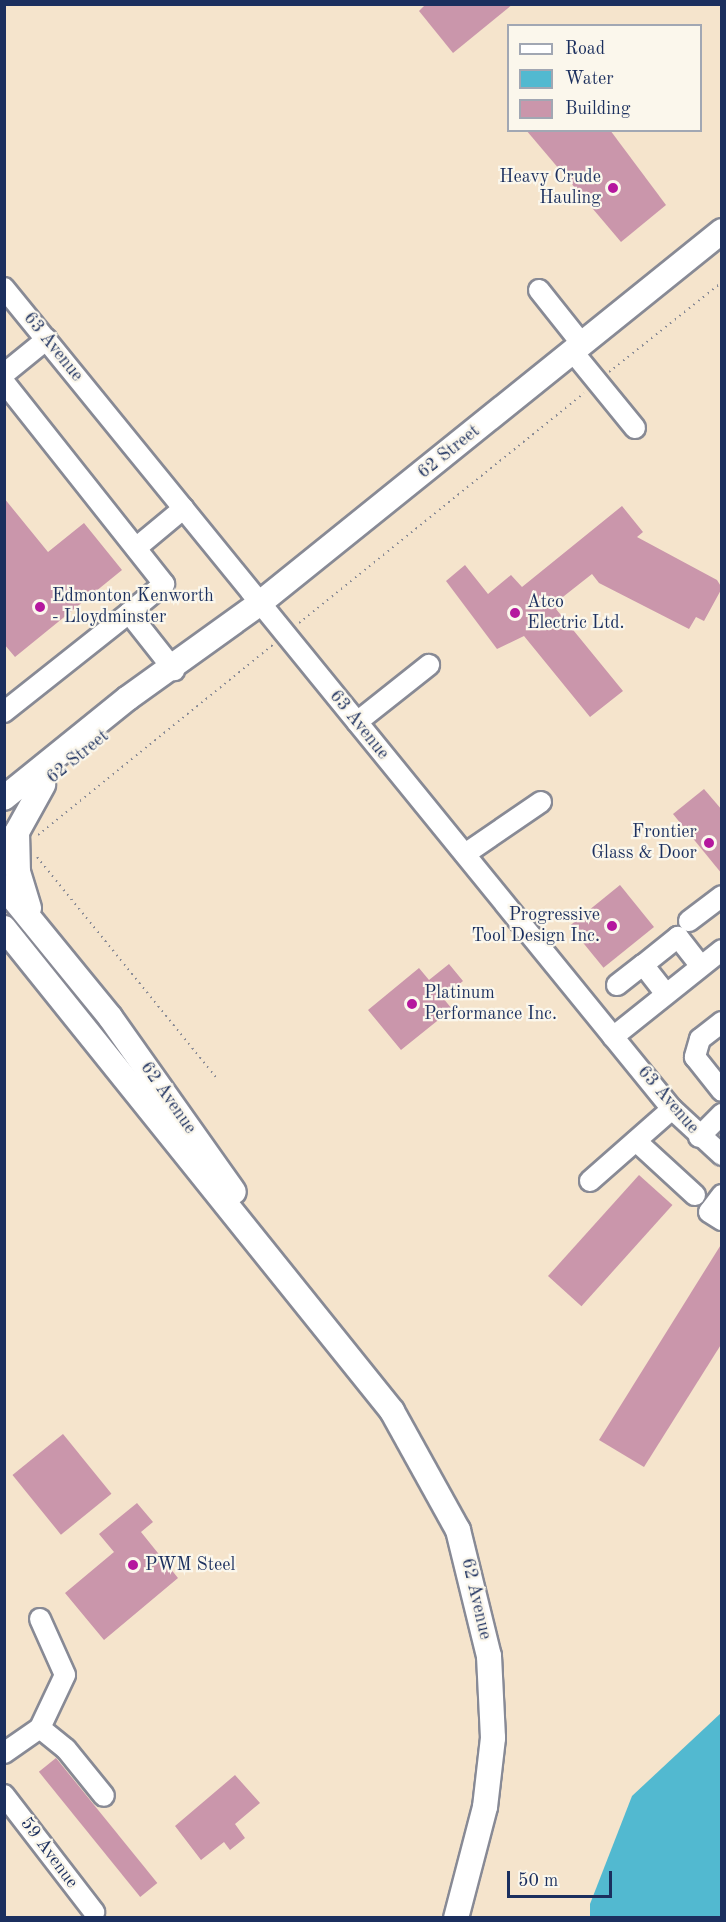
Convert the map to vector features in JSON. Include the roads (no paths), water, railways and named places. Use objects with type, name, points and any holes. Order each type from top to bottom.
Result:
[{"type":"main road","name":"62 Street","points":[[4,816],[128,698],[174,670],[260,603],[722,231]]},
{"type":"main road","name":"62 Street","points":[[4,798],[46,774]]},
{"type":"main road","points":[[4,785],[46,774]]},
{"type":"main road","points":[[36,927],[21,885],[15,846],[20,819],[46,774]]},
{"type":"main road","name":"62 Avenue","points":[[4,887],[128,1041],[320,1318],[392,1411],[430,1472],[474,1581],[489,1656],[493,1738],[485,1807],[456,1917]]},
{"type":"main road","name":"62 Avenue","points":[[4,928],[246,1233],[320,1318]]},
{"type":"street","name":"63 Avenue","points":[[4,288],[672,1109],[699,1137],[722,1155]]},
{"type":"street","points":[[539,290],[634,428]]},
{"type":"street","points":[[4,374],[47,339]]},
{"type":"street","points":[[4,382],[164,584],[4,712]]},
{"type":"street","points":[[136,548],[184,508]]},
{"type":"street","points":[[129,613],[174,670]]},
{"type":"street","points":[[357,722],[429,665]]},
{"type":"street","points":[[465,854],[541,802]]},
{"type":"street","points":[[689,921],[721,899]]},
{"type":"street","points":[[617,985],[678,936],[701,966]]},
{"type":"street","points":[[613,1037],[722,950]]},
{"type":"street","points":[[643,965],[666,994]]},
{"type":"street","points":[[722,1022],[700,1040],[695,1057],[722,1091]]},
{"type":"street","points":[[590,1181],[672,1109]]},
{"type":"street","points":[[699,1137],[722,1114]]},
{"type":"street","points":[[636,1141],[695,1196]]},
{"type":"street","points":[[722,1195],[709,1212],[722,1220]]},
{"type":"street","points":[[4,1753],[40,1728],[65,1676],[40,1619]]},
{"type":"street","points":[[40,1728],[66,1749],[104,1797]]},
{"type":"street","name":"59 Avenue","points":[[4,1795],[94,1912]]},
{"type":"water","points":[[721,1713],[721,1917],[590,1917],[590,1904],[632,1796]]},
{"type":"place","name":"Heavy Crude Hauling","points":[[613,188]]},
{"type":"place","name":"Edmonton Kenworth - Lloydminster","points":[[40,607]]},
{"type":"place","name":"Atco Electric Ltd.","points":[[515,613]]},
{"type":"place","name":"Frontier Glass & Door","points":[[709,843]]},
{"type":"place","name":"Progressive Tool Design Inc.","points":[[612,926]]},
{"type":"place","name":"Platinum Performance Inc.","points":[[412,1004]]},
{"type":"place","name":"PWM Steel","points":[[133,1565]]}]
